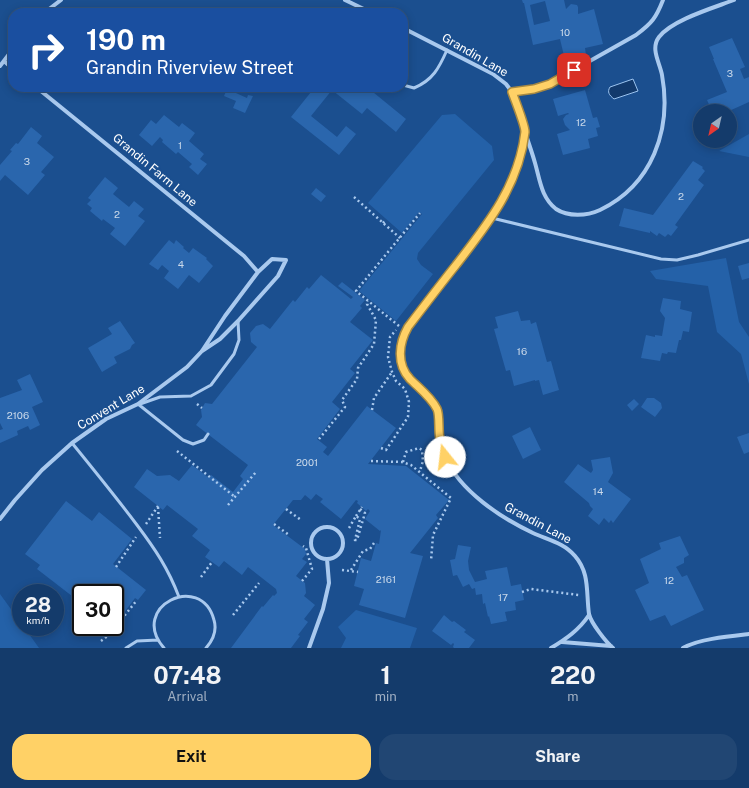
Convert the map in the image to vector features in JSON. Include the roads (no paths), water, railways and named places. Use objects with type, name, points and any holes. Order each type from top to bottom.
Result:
[{"type":"street","points":[[51,8],[61,0]]},
{"type":"street","points":[[345,0],[362,8]]},
{"type":"street","points":[[512,92],[534,89],[550,84],[636,35],[648,26],[657,16],[663,0]]},
{"type":"street","points":[[525,131],[542,191],[549,202],[557,209],[566,214],[580,214],[596,211],[612,204],[626,193],[643,174],[654,157],[659,142],[665,113],[665,97],[662,74],[655,52],[658,38],[673,24],[734,0]]},
{"type":"street","name":"Grandin Lane","points":[[408,30],[493,74],[506,84],[512,92],[525,131],[522,152],[516,171],[501,202],[492,218],[408,327],[402,338],[400,350],[401,362],[409,378],[422,389],[438,410],[440,440],[445,457],[454,473],[468,488],[490,507],[513,523],[557,542],[568,548],[576,557],[583,568],[587,580],[589,615]]},
{"type":"street","points":[[0,66],[8,56]]},
{"type":"street","points":[[4,61],[8,64]]},
{"type":"street","name":"Grandin Farm Lane","points":[[42,92],[244,256],[258,272]]},
{"type":"street","name":"Convent Lane","points":[[0,519],[42,470],[72,443],[106,419],[138,404],[188,367],[202,351],[225,316],[258,272],[272,259],[286,260],[278,276],[238,321],[220,339],[202,351]]},
{"type":"street","points":[[327,527],[333,528],[337,531],[343,540],[341,551],[333,558],[327,559],[323,558],[312,550],[311,540],[314,532],[318,529],[327,527]]},
{"type":"street","points":[[309,648],[323,609],[329,583],[327,559]]},
{"type":"street","points":[[551,648],[572,635],[584,623],[589,615],[598,630],[612,647]]},
{"type":"street","points":[[683,648],[688,645],[706,641],[749,634]]},
{"type":"street","points":[[561,642],[612,647]]},
{"type":"lane","points":[[408,86],[414,88],[423,84],[434,75],[447,50]]},
{"type":"lane","points":[[492,218],[661,259],[677,260],[749,240]]},
{"type":"lane","points":[[138,404],[160,397],[191,396],[210,385],[234,354],[239,340],[238,321]]},
{"type":"lane","points":[[138,404],[183,440],[193,444],[204,440],[208,434]]},
{"type":"lane","points":[[72,443],[120,501],[162,559],[172,577],[179,597]]},
{"type":"lane","points":[[164,648],[158,640],[155,631],[154,622],[157,613],[166,602],[179,597],[189,596],[199,599],[207,605],[212,614],[215,624],[214,634],[206,648]]},
{"type":"lane","points":[[126,648],[137,641],[158,640]]}]
